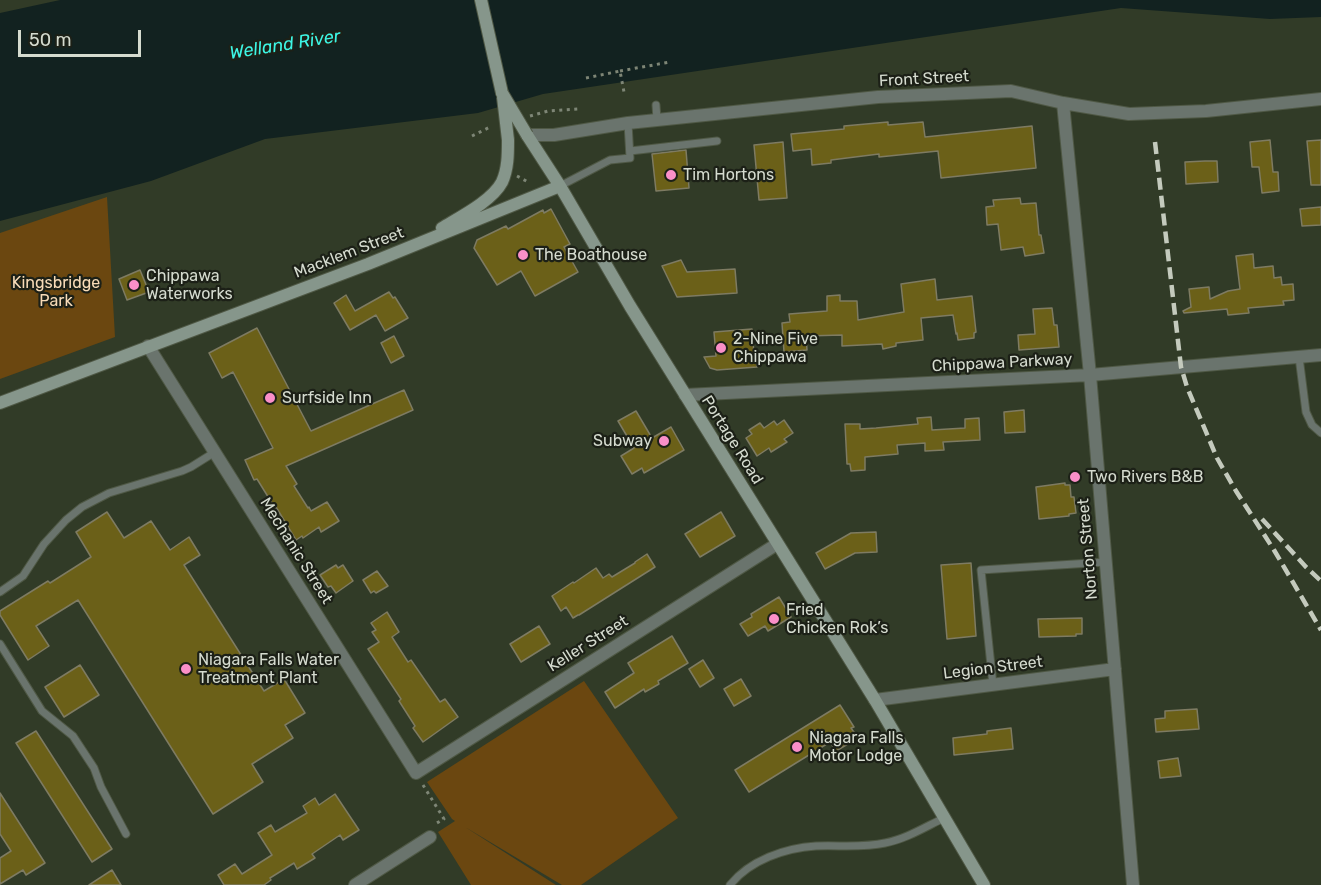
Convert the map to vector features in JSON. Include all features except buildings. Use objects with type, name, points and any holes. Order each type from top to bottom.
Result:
[{"type":"main road","name":"Portage Road","points":[[481,0],[502,93],[560,186],[630,306],[875,700],[984,885]]},
{"type":"main road","points":[[409,247],[488,198],[501,184],[507,166],[508,140],[502,93]]},
{"type":"main road","name":"Macklem Street","points":[[0,403],[409,247],[560,186]]},
{"type":"street","name":"Front Street","points":[[528,135],[554,135],[628,123],[878,97],[1000,91],[1011,91],[1063,103],[1129,114],[1206,111],[1321,99]]},
{"type":"street","name":"Norton Street","points":[[1063,103],[1090,375],[1132,885]]},
{"type":"street","name":"Mechanic Street","points":[[148,346],[416,773]]},
{"type":"street","name":"Chippawa Parkway","points":[[685,395],[1090,375],[1321,355]]},
{"type":"street","name":"Keller Street","points":[[416,773],[777,544]]},
{"type":"street","name":"Legion Street","points":[[875,700],[1115,669]]},
{"type":"street","points":[[356,885],[430,837]]},
{"type":"lane","points":[[656,105],[657,120]]},
{"type":"lane","points":[[560,186],[610,159],[630,158],[628,123]]},
{"type":"lane","points":[[630,151],[717,141]]},
{"type":"lane","points":[[1299,357],[1306,412],[1312,425],[1321,433]]},
{"type":"lane","points":[[0,592],[23,576],[58,527],[82,507],[108,493],[182,471],[215,452]]},
{"type":"lane","points":[[993,685],[981,570],[1106,562]]},
{"type":"lane","points":[[0,644],[42,711],[70,733],[94,768],[101,787],[126,834]]},
{"type":"lane","points":[[730,885],[741,873],[760,861],[786,851],[814,846],[887,843],[944,818]]},
{"type":"path","points":[[586,78],[670,62]]},
{"type":"path","points":[[620,71],[624,92]]},
{"type":"path","points":[[517,176],[528,182]]},
{"type":"path","points":[[416,773],[444,819],[426,830],[430,837]]},
{"type":"green space","name":"Kingsbridge Park","points":[[107,197],[115,337],[0,379],[0,233]]},
{"type":"green space","points":[[584,681],[678,818],[581,885],[562,885],[465,827],[556,885],[471,885],[438,832],[455,821],[427,782]]},
{"type":"water","name":"Welland River","points":[[60,0],[1321,0],[1321,17],[1270,19],[1121,8],[543,94],[478,113],[265,139],[151,181],[0,221],[0,13]]},
{"type":"railway","points":[[1155,142],[1181,367],[1187,387],[1217,458],[1321,630]]},
{"type":"railway","points":[[1262,519],[1321,581]]},
{"type":"place","name":"Tim Hortons","points":[[671,175]]},
{"type":"place","name":"The Boathouse","points":[[523,255]]},
{"type":"place","name":"Chippawa Waterworks","points":[[134,285]]},
{"type":"place","name":"2-Nine Five Chippawa","points":[[721,348]]},
{"type":"place","name":"Surfside Inn","points":[[270,398]]},
{"type":"place","name":"Subway","points":[[664,441]]},
{"type":"place","name":"Two Rivers B&B","points":[[1075,477]]},
{"type":"place","name":"Fried Chicken Rok’s","points":[[774,619]]},
{"type":"place","name":"Niagara Falls Water Treatment Plant","points":[[186,669]]},
{"type":"place","name":"Niagara Falls Motor Lodge","points":[[797,747]]}]
